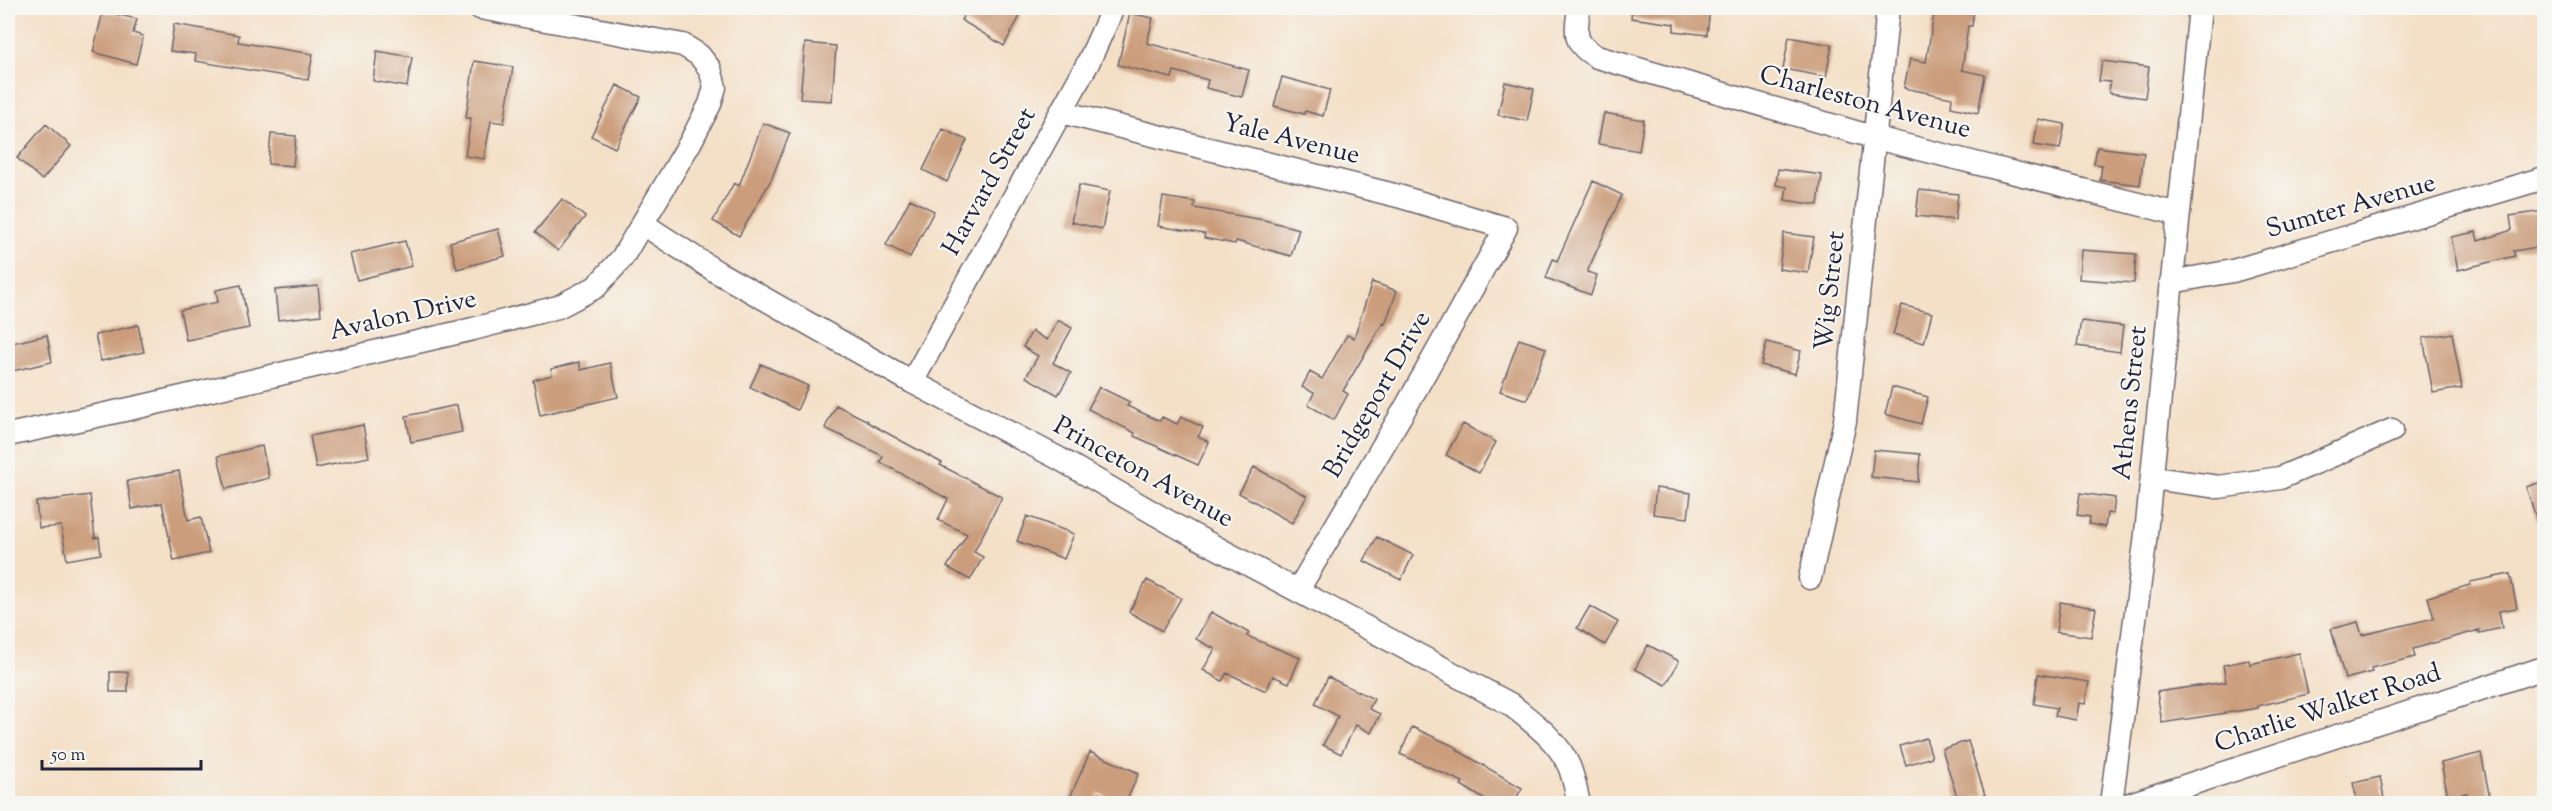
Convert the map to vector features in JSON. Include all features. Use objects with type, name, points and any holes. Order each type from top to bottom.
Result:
[{"type":"street","name":"Avalon Drive","points":[[8,435],[472,329],[558,307],[596,287],[622,258],[710,104],[715,87],[710,69],[699,55],[683,45],[480,8]]},
{"type":"street","name":"Harvard Street","points":[[912,382],[1088,63],[1113,8]]},
{"type":"street","name":"Charleston Avenue","points":[[1579,8],[1575,34],[1582,49],[1597,57],[1876,138],[2178,214]]},
{"type":"street","name":"Wig Street","points":[[1809,578],[1845,421],[1888,8]]},
{"type":"street","name":"Athens Street","points":[[2111,804],[2152,478],[2200,8]]},
{"type":"street","name":"Yale Avenue","points":[[1061,112],[1398,196],[1506,228]]},
{"type":"street","name":"Sumter Avenue","points":[[2171,282],[2233,271],[2544,178]]},
{"type":"street","name":"Princeton Avenue","points":[[643,224],[717,272],[912,382],[1058,458],[1178,526],[1510,704],[1546,734],[1560,751],[1569,766],[1579,804]]},
{"type":"street","name":"Bridgeport Drive","points":[[1298,590],[1407,405],[1506,228]]},
{"type":"street","points":[[2152,478],[2218,487],[2280,478],[2392,430]]},
{"type":"street","name":"Charlie Walker Road","points":[[2130,804],[2544,668]]},
{"type":"building","points":[[968,8],[1005,8],[1020,16],[1004,46],[961,20]]},
{"type":"building","points":[[1632,8],[1710,8],[1707,35],[1674,31],[1674,24],[1631,18]]},
{"type":"building","points":[[1935,8],[1974,8],[1972,26],[1968,26],[1962,70],[1985,75],[1978,113],[1951,107],[1952,98],[1904,88],[1910,59],[1926,62]]},
{"type":"building","points":[[103,11],[137,19],[133,33],[143,36],[136,64],[93,52]]},
{"type":"building","points":[[1130,13],[1153,18],[1147,43],[1249,70],[1242,97],[1206,88],[1208,80],[1174,71],[1172,78],[1118,65]]},
{"type":"building","points":[[174,24],[239,35],[238,42],[313,54],[308,80],[195,61],[196,54],[170,51]]},
{"type":"building","points":[[1789,37],[1832,45],[1826,77],[1783,69]]},
{"type":"building","points":[[805,43],[836,46],[832,101],[800,99]]},
{"type":"building","points":[[377,51],[412,57],[407,87],[373,81]]},
{"type":"building","points":[[474,61],[513,67],[504,123],[491,121],[484,159],[465,156],[471,118],[466,118]]},
{"type":"building","points":[[2102,61],[2149,67],[2145,98],[2109,93],[2110,82],[2099,81]]},
{"type":"building","points":[[1282,77],[1330,90],[1323,116],[1305,111],[1304,114],[1274,106]]},
{"type":"building","points":[[1505,82],[1534,89],[1527,121],[1498,115]]},
{"type":"building","points":[[617,85],[641,97],[615,148],[591,136]]},
{"type":"building","points":[[1604,113],[1644,120],[1639,151],[1598,144]]},
{"type":"building","points":[[2038,119],[2065,124],[2060,149],[2034,145]]},
{"type":"building","points":[[763,123],[790,133],[771,180],[739,236],[713,221],[734,183],[739,186]]},
{"type":"building","points":[[46,124],[71,146],[42,180],[17,158]]},
{"type":"building","points":[[943,129],[967,140],[947,182],[923,170]]},
{"type":"building","points":[[271,134],[296,136],[293,166],[268,164]]},
{"type":"building","points":[[2097,147],[2144,153],[2140,185],[2100,180],[2102,165],[2094,164]]},
{"type":"building","points":[[1778,169],[1822,175],[1818,205],[1785,200],[1787,187],[1776,185]]},
{"type":"building","points":[[1593,181],[1622,195],[1587,272],[1597,275],[1591,295],[1546,278],[1553,259],[1557,261]]},
{"type":"building","points":[[1079,185],[1110,191],[1102,229],[1071,222]]},
{"type":"building","points":[[1919,190],[1958,194],[1955,220],[1916,216]]},
{"type":"building","points":[[1163,197],[1195,202],[1194,208],[1264,220],[1299,229],[1291,256],[1236,241],[1235,244],[1204,238],[1205,234],[1158,226]]},
{"type":"building","points":[[562,199],[585,217],[558,251],[535,232]]},
{"type":"building","points":[[910,199],[934,211],[910,257],[886,245]]},
{"type":"building","points":[[2544,211],[2544,246],[2513,251],[2515,256],[2458,270],[2451,237],[2476,232],[2478,241],[2512,230],[2510,216]]},
{"type":"building","points":[[498,229],[505,256],[457,269],[450,242]]},
{"type":"building","points":[[1784,233],[1814,237],[1808,273],[1779,269]]},
{"type":"building","points":[[405,241],[412,266],[357,280],[350,254]]},
{"type":"building","points":[[2081,250],[2136,254],[2134,283],[2079,279]]},
{"type":"building","points":[[1372,282],[1397,291],[1385,324],[1383,323],[1343,391],[1348,394],[1334,420],[1308,405],[1314,393],[1302,387],[1310,372],[1322,379],[1347,335],[1354,338]]},
{"type":"building","points":[[241,285],[249,328],[186,340],[180,310],[218,302],[216,290]]},
{"type":"building","points":[[318,286],[321,315],[278,320],[275,290]]},
{"type":"building","points":[[1902,305],[1932,313],[1924,343],[1893,334]]},
{"type":"building","points":[[1058,320],[1072,328],[1053,363],[1071,373],[1058,395],[1026,377],[1038,356],[1023,347],[1032,331],[1047,340]]},
{"type":"building","points":[[2081,321],[2123,326],[2120,352],[2077,346]]},
{"type":"building","points":[[138,325],[144,352],[101,361],[95,335]]},
{"type":"building","points":[[2452,333],[2462,388],[2433,393],[2423,338]]},
{"type":"building","points":[[47,335],[52,362],[8,372],[8,344]]},
{"type":"building","points":[[1519,339],[1546,348],[1527,400],[1500,391]]},
{"type":"building","points":[[1767,342],[1801,351],[1795,374],[1761,365]]},
{"type":"building","points":[[579,362],[581,370],[610,363],[618,397],[540,415],[533,380],[552,375],[551,369]]},
{"type":"building","points":[[761,364],[808,386],[797,410],[750,387]]},
{"type":"building","points":[[1099,387],[1130,402],[1127,406],[1160,421],[1162,417],[1177,424],[1181,417],[1203,427],[1198,437],[1209,442],[1198,465],[1134,436],[1135,433],[1088,409]]},
{"type":"building","points":[[1892,387],[1928,397],[1921,424],[1885,414]]},
{"type":"building","points":[[457,405],[462,432],[411,442],[406,416]]},
{"type":"building","points":[[836,405],[942,463],[940,465],[1002,497],[974,552],[983,557],[970,580],[947,567],[967,534],[938,520],[948,499],[880,462],[883,456],[825,428]]},
{"type":"building","points":[[1463,424],[1496,442],[1479,473],[1446,455]]},
{"type":"building","points":[[363,425],[369,457],[316,468],[310,436]]},
{"type":"building","points":[[262,446],[269,478],[226,489],[218,456]]},
{"type":"building","points":[[1874,450],[1920,454],[1918,482],[1871,477]]},
{"type":"building","points":[[1254,467],[1307,496],[1292,523],[1239,493]]},
{"type":"building","points":[[179,471],[188,520],[201,517],[209,553],[174,561],[162,503],[132,509],[127,481]]},
{"type":"building","points":[[2544,481],[2544,532],[2541,533],[2526,487]]},
{"type":"building","points":[[1656,488],[1691,493],[1688,518],[1653,514]]},
{"type":"building","points":[[2080,493],[2115,498],[2113,514],[2107,513],[2105,527],[2089,524],[2090,517],[2077,515]]},
{"type":"building","points":[[90,495],[95,538],[99,537],[101,554],[67,560],[61,526],[39,528],[36,502]]},
{"type":"building","points":[[1027,516],[1074,534],[1064,559],[1017,541]]},
{"type":"building","points":[[1377,537],[1413,555],[1401,580],[1364,561]]},
{"type":"building","points":[[2510,574],[2517,608],[2499,611],[2502,628],[2479,633],[2479,630],[2413,649],[2415,657],[2371,668],[2372,672],[2345,679],[2331,629],[2358,622],[2362,635],[2434,618],[2428,597],[2470,585],[2470,582]]},
{"type":"building","points":[[1147,580],[1181,598],[1162,631],[1129,612]]},
{"type":"building","points":[[2060,602],[2096,608],[2091,637],[2056,632]]},
{"type":"building","points":[[1590,606],[1618,622],[1605,645],[1577,628]]},
{"type":"building","points":[[1211,612],[1249,633],[1247,636],[1300,658],[1289,683],[1273,676],[1266,691],[1227,673],[1222,681],[1203,670],[1215,649],[1196,639]]},
{"type":"building","points":[[1648,645],[1679,661],[1666,685],[1635,669]]},
{"type":"building","points":[[2299,653],[2308,694],[2258,706],[2258,708],[2162,723],[2157,692],[2226,682],[2223,665],[2249,660],[2250,664]]},
{"type":"building","points":[[110,672],[128,672],[128,692],[110,692]]},
{"type":"building","points":[[2038,674],[2089,682],[2085,704],[2079,703],[2076,720],[2055,716],[2057,708],[2034,704]]},
{"type":"building","points":[[1328,677],[1374,699],[1369,709],[1380,714],[1371,733],[1356,725],[1341,754],[1323,745],[1338,716],[1315,704]]},
{"type":"building","points":[[1412,727],[1458,748],[1457,750],[1522,788],[1513,804],[1492,804],[1461,785],[1463,782],[1400,754]]},
{"type":"building","points":[[1926,738],[1932,757],[1906,765],[1900,746]]},
{"type":"building","points":[[1968,741],[1985,795],[1959,803],[1942,749]]},
{"type":"building","points":[[1090,752],[1139,773],[1125,804],[1098,793],[1094,804],[1067,804]]},
{"type":"building","points":[[2481,753],[2491,804],[2468,804],[2467,793],[2448,797],[2441,763]]},
{"type":"building","points":[[2380,777],[2385,804],[2358,804],[2353,783]]}]
